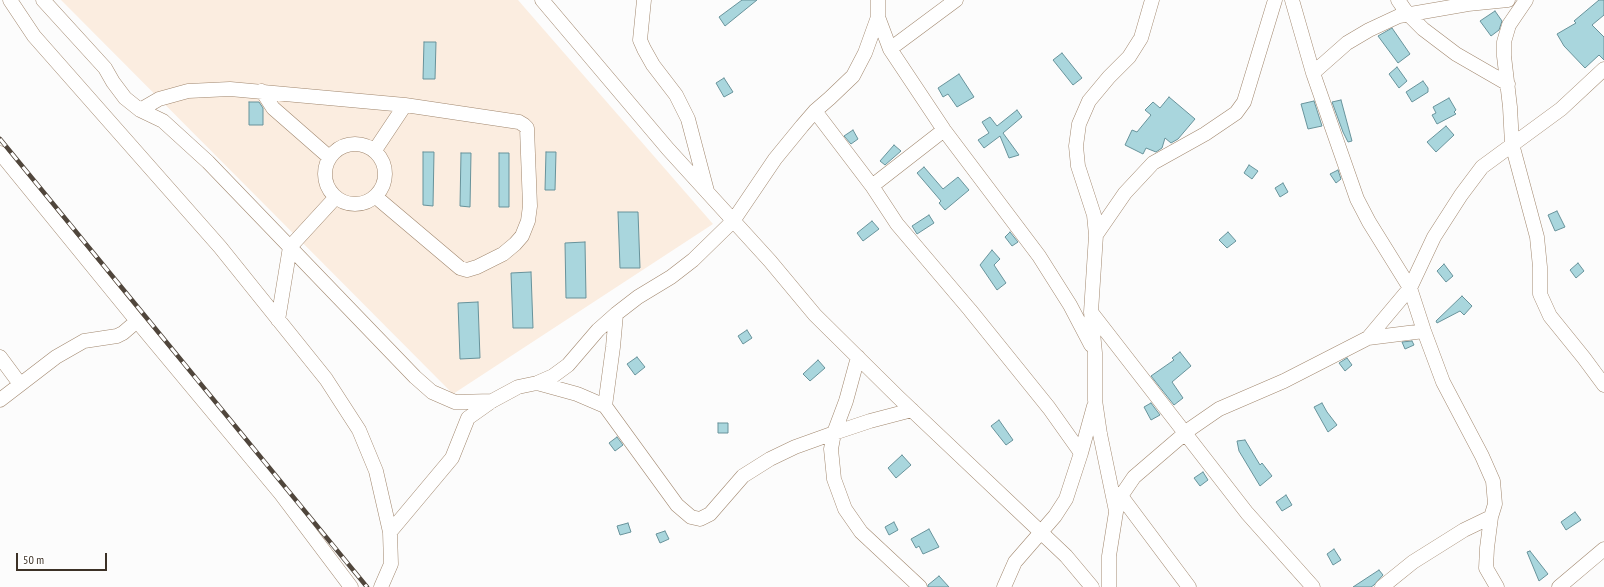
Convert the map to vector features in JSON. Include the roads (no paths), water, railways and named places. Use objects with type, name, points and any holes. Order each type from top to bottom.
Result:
[{"type":"street","points":[[10,0],[34,36],[220,247],[326,379],[359,430],[376,471],[390,532],[391,564],[381,587]]},
{"type":"street","points":[[43,0],[105,68],[125,98],[140,110],[163,121],[176,132],[290,246],[415,377],[432,392],[456,402],[492,401]]},
{"type":"street","points":[[542,0],[708,193],[770,261],[815,315],[912,410],[1066,556],[1092,587]]},
{"type":"street","points":[[644,0],[640,40],[653,65],[676,95],[688,119],[708,193]]},
{"type":"street","points":[[390,532],[452,458],[468,418],[492,401],[518,388],[537,383],[552,376],[568,365],[598,330],[616,314],[638,297],[671,277],[693,260],[733,221],[776,159],[815,111],[853,76],[865,53],[878,17],[878,0]]},
{"type":"street","points":[[890,49],[956,0]]},
{"type":"street","points":[[1116,512],[1100,434],[1095,400],[1095,353],[1091,312],[1096,235],[1094,215],[1078,166],[1076,146],[1079,124],[1089,101],[1109,77],[1129,57],[1141,38],[1152,0]]},
{"type":"street","points":[[1096,235],[1125,193],[1153,163],[1205,134],[1236,113],[1244,102],[1275,0]]},
{"type":"street","points":[[1292,0],[1313,73],[1357,199],[1369,222],[1410,288],[1443,382],[1482,456],[1493,482],[1494,504],[1486,548],[1486,568],[1497,587]]},
{"type":"street","points":[[1398,0],[1423,29],[1456,54],[1508,84]]},
{"type":"street","points":[[1313,73],[1347,43],[1387,21],[1408,13],[1508,0]]},
{"type":"street","points":[[1526,0],[1509,25],[1504,42],[1504,56],[1508,84],[1512,144],[1537,237],[1540,267],[1540,294],[1550,316],[1604,385]]},
{"type":"street","points":[[878,17],[890,49],[944,130],[1039,256],[1070,304],[1095,353]]},
{"type":"street","points":[[1368,338],[1410,288],[1434,237],[1461,195],[1482,167],[1561,109],[1604,69]]},
{"type":"street","points":[[140,110],[159,99],[188,91],[216,89],[406,105],[524,124],[527,133],[530,206],[528,221],[522,236],[515,244],[503,254],[477,267],[467,270],[460,268],[376,197]]},
{"type":"street","points":[[262,92],[273,108],[330,157]]},
{"type":"street","points":[[375,150],[406,105]]},
{"type":"street","points":[[815,111],[872,186],[897,224],[1032,386],[1081,453]]},
{"type":"street","points":[[872,186],[944,130]]},
{"type":"street","points":[[366,144],[375,150],[383,159],[386,170],[385,182],[376,197],[363,203],[352,204],[335,198],[326,179],[327,164],[330,157],[336,150],[344,145],[366,144]]},
{"type":"street","points":[[0,153],[281,494],[351,587]]},
{"type":"street","points":[[278,320],[290,246],[335,198]]},
{"type":"street","points":[[1091,312],[1246,513],[1313,587]]},
{"type":"street","points":[[604,406],[614,341],[616,314]]},
{"type":"street","points":[[0,400],[56,358],[84,342],[116,336],[123,333],[137,320]]},
{"type":"street","points":[[1109,587],[1109,556],[1116,512],[1121,496],[1134,478],[1185,433],[1219,409],[1284,381],[1368,338],[1424,331]]},
{"type":"street","points":[[0,357],[20,384]]},
{"type":"street","points":[[858,357],[846,400],[834,433],[831,449],[834,479],[845,509],[862,532],[920,587]]},
{"type":"street","points":[[537,383],[577,394],[604,406],[677,505],[691,517],[700,519],[710,514],[743,476],[770,459],[795,447],[834,433],[870,421],[912,410]]},
{"type":"street","points":[[1004,587],[1015,562],[1055,516],[1066,499],[1081,453],[1095,400]]},
{"type":"street","points":[[1121,496],[1189,587]]},
{"type":"street","points":[[1382,587],[1413,562],[1464,530],[1491,517]]},
{"type":"street","points":[[1559,587],[1604,549]]},
{"type":"railway","points":[[0,139],[367,587]]}]
